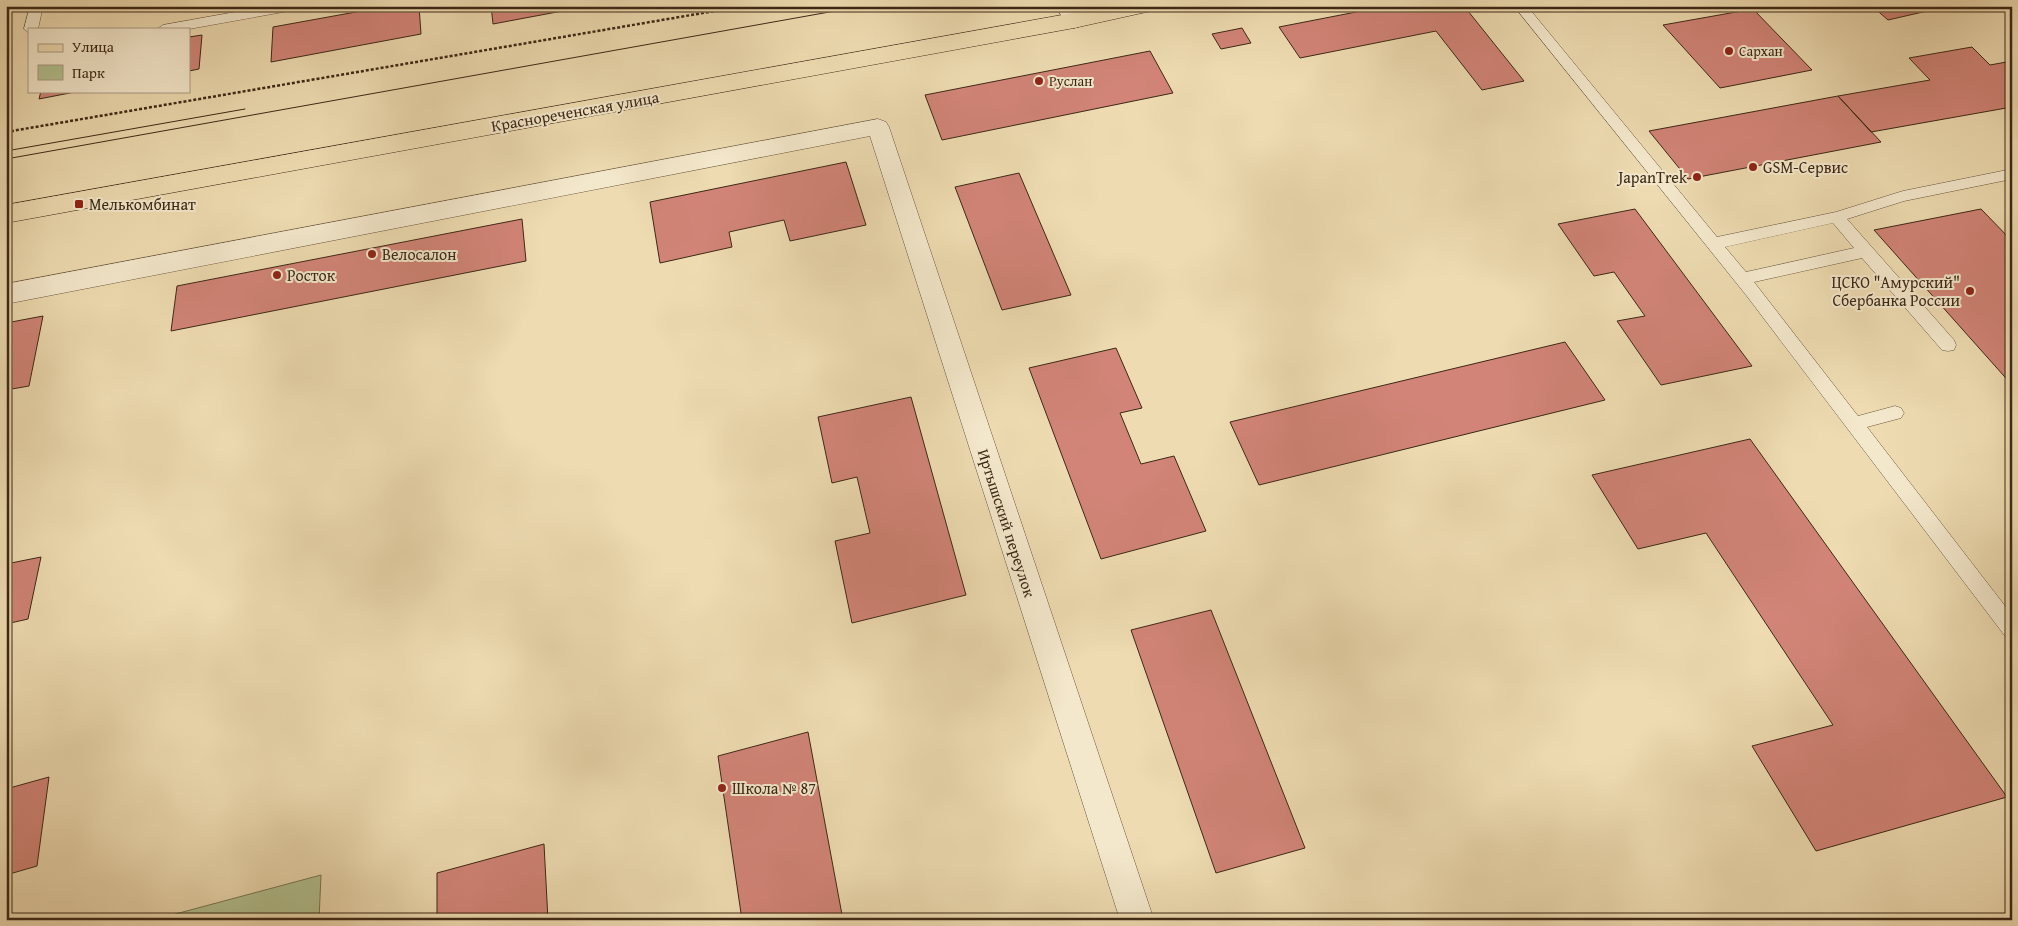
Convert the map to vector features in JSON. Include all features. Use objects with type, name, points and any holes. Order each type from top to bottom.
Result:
[{"type":"main road","name":"Краснореченская улица","points":[[6,214],[1070,14],[1144,6]]},
{"type":"street","name":"Иртышский переулок","points":[[6,294],[878,127],[1137,920]]},
{"type":"lane","points":[[31,28],[37,6]]},
{"type":"lane","points":[[169,28],[294,6]]},
{"type":"lane","points":[[1520,6],[1741,279],[2012,630]]},
{"type":"lane","points":[[1713,244],[1836,217],[1904,196],[2012,174]]},
{"type":"lane","points":[[1836,217],[1948,345]]},
{"type":"lane","points":[[1741,279],[1866,250]]},
{"type":"lane","points":[[1853,424],[1895,413]]},
{"type":"path","points":[[6,132],[744,6]]},
{"type":"green space","points":[[321,875],[319,920],[153,920]]},
{"type":"building","points":[[389,6],[419,6],[421,34],[271,62],[273,27]]},
{"type":"building","points":[[491,6],[589,6],[493,24]]},
{"type":"building","points":[[1387,6],[1464,6],[1524,81],[1482,90],[1436,31],[1300,58],[1279,27]]},
{"type":"building","points":[[1872,6],[1933,6],[1936,9],[1888,20]]},
{"type":"building","points":[[1753,9],[1812,70],[1720,88],[1663,25]]},
{"type":"building","points":[[1242,28],[1251,43],[1221,49],[1212,34]]},
{"type":"building","points":[[202,35],[199,69],[190,71],[190,37]]},
{"type":"building","points":[[1972,47],[1990,65],[2012,61],[2012,107],[1871,132],[1838,96],[1930,80],[1909,58]]},
{"type":"building","points":[[1150,51],[1173,93],[942,140],[925,95]]},
{"type":"building","points":[[41,92],[75,92],[39,99]]},
{"type":"building","points":[[1838,96],[1881,142],[1688,179],[1649,131]]},
{"type":"building","points":[[846,162],[866,225],[790,241],[784,220],[729,232],[732,247],[660,263],[650,202]]},
{"type":"building","points":[[1019,173],[1071,295],[1002,310],[955,187]]},
{"type":"building","points":[[1635,209],[1752,366],[1661,385],[1617,321],[1645,316],[1614,272],[1594,276],[1558,224]]},
{"type":"building","name":"ЦСКО \"Амурский\" Сбербанка России","points":[[1981,209],[2012,241],[2012,385],[1874,230]]},
{"type":"building","points":[[522,219],[526,261],[171,331],[177,286]]},
{"type":"building","points":[[43,316],[29,386],[6,390],[6,323]]},
{"type":"building","points":[[1565,342],[1605,400],[1259,485],[1230,422]]},
{"type":"building","points":[[1116,348],[1142,408],[1120,413],[1141,464],[1174,456],[1206,531],[1101,559],[1029,368]]},
{"type":"building","points":[[911,397],[966,595],[852,623],[835,541],[870,533],[857,477],[832,483],[818,417]]},
{"type":"building","points":[[1750,439],[2007,797],[1816,851],[1752,746],[1833,725],[1706,533],[1638,549],[1592,475]]},
{"type":"building","points":[[41,557],[28,619],[6,624],[6,564]]},
{"type":"building","points":[[1211,610],[1305,848],[1216,873],[1131,630]]},
{"type":"building","points":[[808,732],[843,920],[742,920],[718,756]]},
{"type":"building","points":[[49,777],[37,866],[6,875],[6,789]]},
{"type":"building","points":[[544,844],[548,920],[437,920],[437,873]]},
{"type":"tram line","points":[[6,159],[863,6]]},
{"type":"tram line","points":[[6,151],[245,109]]},
{"type":"place","name":"Сархан","points":[[1729,51]]},
{"type":"place","name":"Руслан","points":[[1039,81]]},
{"type":"place","name":"GSM-Сервис","points":[[1753,167]]},
{"type":"place","name":"JapanTrek","points":[[1697,177]]},
{"type":"place","name":"Мелькомбинат","points":[[79,204]]},
{"type":"place","name":"Велосалон","points":[[372,254]]},
{"type":"place","name":"Росток","points":[[277,275]]},
{"type":"place","name":"ЦСКО \"Амурский\" Сбербанка России","points":[[1970,291]]},
{"type":"place","name":"Школа № 87","points":[[722,788]]}]
